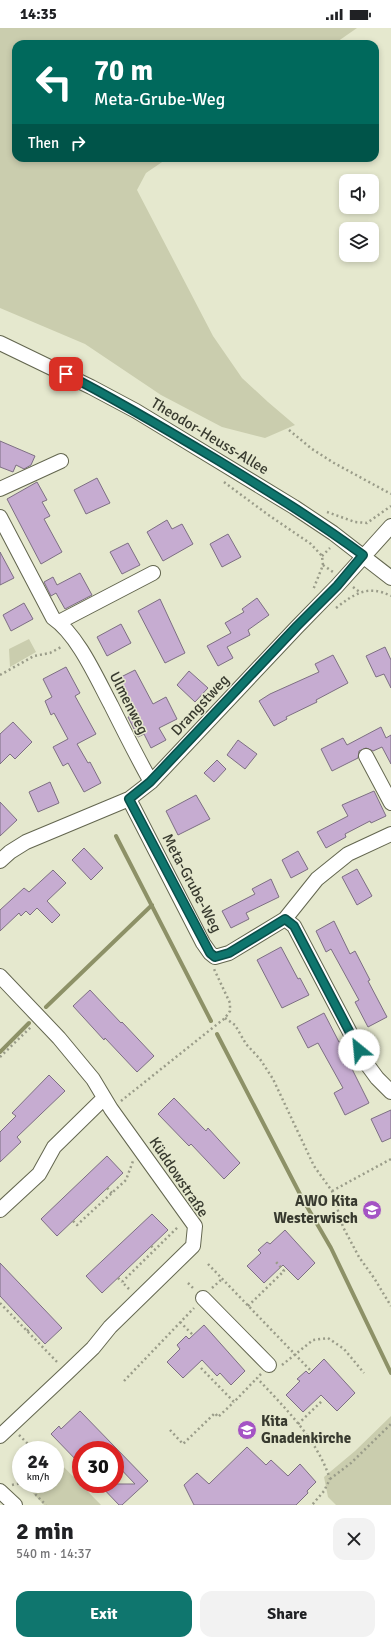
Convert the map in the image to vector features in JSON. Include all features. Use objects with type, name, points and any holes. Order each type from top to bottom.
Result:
[{"type":"street","name":"Theodor-Heuss-Allee","points":[[0,343],[91,387],[136,411],[294,507],[363,555],[391,578]]},
{"type":"street","points":[[0,489],[60,461]]},
{"type":"street","name":"Ulmenweg","points":[[0,517],[53,618],[59,622],[74,640],[90,664],[150,782]]},
{"type":"street","name":"Drangstweg","points":[[0,861],[10,852],[26,842],[129,799],[150,782],[297,626],[337,586],[363,555],[391,526]]},
{"type":"street","points":[[59,622],[153,573]]},
{"type":"street","points":[[366,756],[391,803]]},
{"type":"street","name":"Meta-Grube-Weg","points":[[129,799],[203,943],[215,957],[229,953],[285,919],[317,879],[348,854],[391,834]]},
{"type":"street","points":[[285,919],[294,926],[366,1063],[377,1078],[390,1089]]},
{"type":"street","name":"Küddowstraße","points":[[0,976],[59,1038],[93,1079],[108,1104],[196,1226],[193,1246],[110,1327],[93,1348],[0,1436]]},
{"type":"street","points":[[0,1210],[38,1174],[54,1147],[108,1104]]},
{"type":"street","points":[[203,1298],[269,1365]]},
{"type":"street","points":[[0,1491],[14,1505]]},
{"type":"path","points":[[289,430],[312,449],[334,463],[391,494]]},
{"type":"path","points":[[220,479],[267,514],[312,544],[322,556],[324,566]]},
{"type":"path","points":[[367,523],[391,506]]},
{"type":"path","points":[[361,593],[374,590],[391,596]]},
{"type":"path","points":[[0,675],[34,656],[50,654],[74,640]]},
{"type":"path","points":[[108,1104],[225,1018],[230,1010],[230,1003],[213,967],[215,957]]},
{"type":"path","points":[[225,1018],[234,1026],[269,1073],[314,1166],[332,1191],[343,1227],[359,1257],[391,1306]]},
{"type":"path","points":[[0,1057],[32,1026]]},
{"type":"path","points":[[73,1220],[77,1225],[126,1180],[136,1155],[142,1150]]},
{"type":"path","points":[[332,1191],[391,1159]]},
{"type":"path","points":[[107,1188],[112,1193]]},
{"type":"path","points":[[122,1282],[182,1223],[187,1213]]},
{"type":"path","points":[[151,1246],[155,1250]]},
{"type":"path","points":[[248,1306],[284,1271],[276,1262]]},
{"type":"path","points":[[208,1264],[311,1371]]},
{"type":"path","points":[[118,1278],[139,1300]]},
{"type":"path","points":[[124,1381],[203,1298]]},
{"type":"path","points":[[0,1303],[67,1373]]},
{"type":"path","points":[[180,1322],[193,1335]]},
{"type":"path","points":[[27,1331],[30,1328]]},
{"type":"path","points":[[170,1430],[183,1444],[215,1413],[218,1417],[269,1365],[284,1364],[313,1340],[328,1338],[344,1349],[364,1373]]},
{"type":"path","points":[[201,1368],[234,1402]]},
{"type":"path","points":[[257,1378],[298,1424],[325,1465],[330,1479]]},
{"type":"path","points":[[298,1424],[323,1400]]},
{"type":"path","points":[[312,1505],[324,1491],[330,1479],[351,1462],[391,1424]]},
{"type":"path","points":[[22,1438],[25,1441]]},
{"type":"path","points":[[36,1493],[46,1505]]},
{"type":"green space","points":[[0,28],[357,28],[340,40],[12,40],[12,162],[162,162],[146,173],[137,190],[213,336],[242,378],[295,425],[265,438],[222,427],[161,395],[85,344],[0,308]]},
{"type":"green space","points":[[29,639],[36,652],[10,667],[9,649]]},
{"type":"green space","points":[[391,1416],[391,1505],[336,1505],[328,1497],[324,1477],[355,1451]]},
{"type":"green space","points":[[64,1467],[72,1475],[72,1493],[89,1493],[101,1505],[44,1505],[33,1493],[64,1493]]},
{"type":"building","points":[[0,441],[35,456],[31,465],[24,469],[16,465],[13,472],[0,467]]},
{"type":"building","points":[[97,478],[110,503],[86,514],[74,490]]},
{"type":"building","points":[[37,482],[47,500],[42,502],[50,516],[44,519],[62,552],[41,564],[7,499]]},
{"type":"building","points":[[167,520],[172,529],[182,524],[193,544],[163,561],[147,532]]},
{"type":"building","points":[[228,534],[241,557],[222,567],[210,544]]},
{"type":"building","points":[[128,543],[140,565],[122,574],[110,552]]},
{"type":"building","points":[[0,552],[14,578],[0,585]]},
{"type":"building","points":[[80,573],[92,595],[65,609],[56,593],[51,596],[44,582],[53,577],[57,585]]},
{"type":"building","points":[[257,598],[269,615],[248,630],[250,635],[227,647],[233,658],[218,666],[207,646],[231,633],[225,623],[244,612],[242,609]]},
{"type":"building","points":[[160,599],[185,653],[165,663],[138,611]]},
{"type":"building","points":[[24,603],[33,619],[11,631],[3,615]]},
{"type":"building","points":[[121,624],[131,643],[107,656],[97,637]]},
{"type":"building","points":[[385,647],[391,660],[391,688],[384,674],[376,677],[366,656]]},
{"type":"building","points":[[333,655],[348,683],[316,700],[317,702],[286,717],[287,719],[274,726],[259,701],[270,694],[319,672],[315,664]]},
{"type":"building","points":[[66,667],[80,693],[75,696],[96,734],[77,744],[88,763],[90,762],[101,783],[84,792],[68,763],[63,766],[53,747],[68,739],[54,713],[51,715],[45,701],[52,697],[43,679]]},
{"type":"building","points":[[135,670],[153,704],[166,697],[177,719],[159,728],[166,740],[151,748],[144,734],[138,737],[128,717],[132,715],[113,681]]},
{"type":"building","points":[[189,671],[208,688],[195,702],[177,685]]},
{"type":"building","points":[[13,722],[32,742],[15,759],[10,754],[0,764],[0,734]]},
{"type":"building","points":[[381,727],[386,738],[391,735],[391,764],[382,747],[373,751],[366,748],[359,751],[358,758],[332,771],[321,749],[343,738],[347,745]]},
{"type":"building","points":[[238,740],[257,754],[245,769],[227,755]]},
{"type":"building","points":[[217,760],[226,769],[214,782],[204,773]]},
{"type":"building","points":[[50,782],[59,803],[38,812],[29,792]]},
{"type":"building","points":[[374,791],[386,816],[371,823],[370,821],[345,834],[346,837],[326,848],[317,832],[348,816],[342,805]]},
{"type":"building","points":[[196,795],[210,819],[178,835],[166,811]]},
{"type":"building","points":[[0,802],[17,820],[0,836]]},
{"type":"building","points":[[84,848],[103,868],[91,880],[72,860]]},
{"type":"building","points":[[298,851],[308,869],[291,878],[282,860]]},
{"type":"building","points":[[357,869],[372,896],[357,905],[342,877]]},
{"type":"building","points":[[53,870],[66,883],[47,901],[60,915],[52,923],[37,908],[30,915],[26,911],[21,916],[19,913],[0,931],[0,910],[24,888],[29,892]]},
{"type":"building","points":[[271,879],[279,897],[246,913],[249,919],[231,928],[222,911],[255,894],[252,889]]},
{"type":"building","points":[[334,921],[350,954],[355,951],[370,980],[368,981],[387,1017],[368,1027],[355,1002],[359,1000],[331,949],[326,952],[316,931]]},
{"type":"building","points":[[281,947],[298,979],[300,978],[309,995],[282,1008],[257,960]]},
{"type":"building","points":[[90,990],[154,1056],[137,1072],[105,1038],[104,1040],[73,1006]]},
{"type":"building","points":[[324,1013],[339,1042],[341,1042],[353,1064],[350,1065],[369,1103],[345,1115],[334,1093],[343,1088],[318,1043],[308,1048],[297,1027]]},
{"type":"building","points":[[49,1075],[65,1091],[17,1137],[21,1142],[0,1162],[0,1132],[16,1116],[12,1113]]},
{"type":"building","points":[[174,1098],[206,1131],[208,1128],[240,1163],[224,1179],[191,1144],[189,1146],[158,1114]]},
{"type":"building","points":[[391,1110],[391,1138],[382,1142],[371,1119]]},
{"type":"building","points":[[107,1156],[123,1173],[57,1236],[41,1219]]},
{"type":"building","points":[[152,1214],[168,1230],[102,1293],[86,1276]]},
{"type":"building","points":[[285,1230],[315,1263],[298,1280],[283,1265],[264,1283],[247,1266],[261,1253],[258,1250],[267,1242],[270,1244]]},
{"type":"building","points":[[0,1263],[62,1328],[45,1344],[0,1296]]},
{"type":"building","points":[[204,1325],[245,1371],[231,1385],[220,1373],[217,1376],[202,1360],[183,1378],[167,1362],[180,1349],[177,1345],[186,1336],[189,1339]]},
{"type":"building","points":[[324,1359],[355,1393],[337,1411],[321,1395],[303,1412],[286,1395],[300,1381],[297,1379],[306,1371],[309,1374]]},
{"type":"building","points":[[80,1411],[109,1441],[72,1441],[72,1456],[64,1447],[64,1441],[58,1441],[51,1434],[59,1426],[61,1429]]},
{"type":"building","points":[[247,1447],[266,1465],[271,1460],[288,1476],[300,1464],[316,1482],[296,1505],[194,1505],[184,1485],[197,1473],[209,1484]]},
{"type":"building","points":[[124,1456],[148,1481],[122,1505],[119,1505],[108,1493],[124,1493],[124,1484],[135,1484],[124,1472]]},
{"type":"waterway","points":[[116,836],[211,1021]]},
{"type":"waterway","points":[[46,1007],[152,905]]},
{"type":"waterway","points":[[0,1052],[29,1023]]},
{"type":"waterway","points":[[217,1034],[302,1198],[331,1248],[391,1373]]},
{"type":"place","name":"AWO Kita Westerwisch","points":[[372,1210]]},
{"type":"place","name":"Kita Gnadenkirche","points":[[247,1430]]},
{"type":"route","points":[[66,374],[136,411],[191,444],[294,507],[363,555],[337,586],[297,626],[150,782],[129,799],[203,943],[210,953],[215,957],[229,953],[285,919],[294,926],[359,1050]]}]
